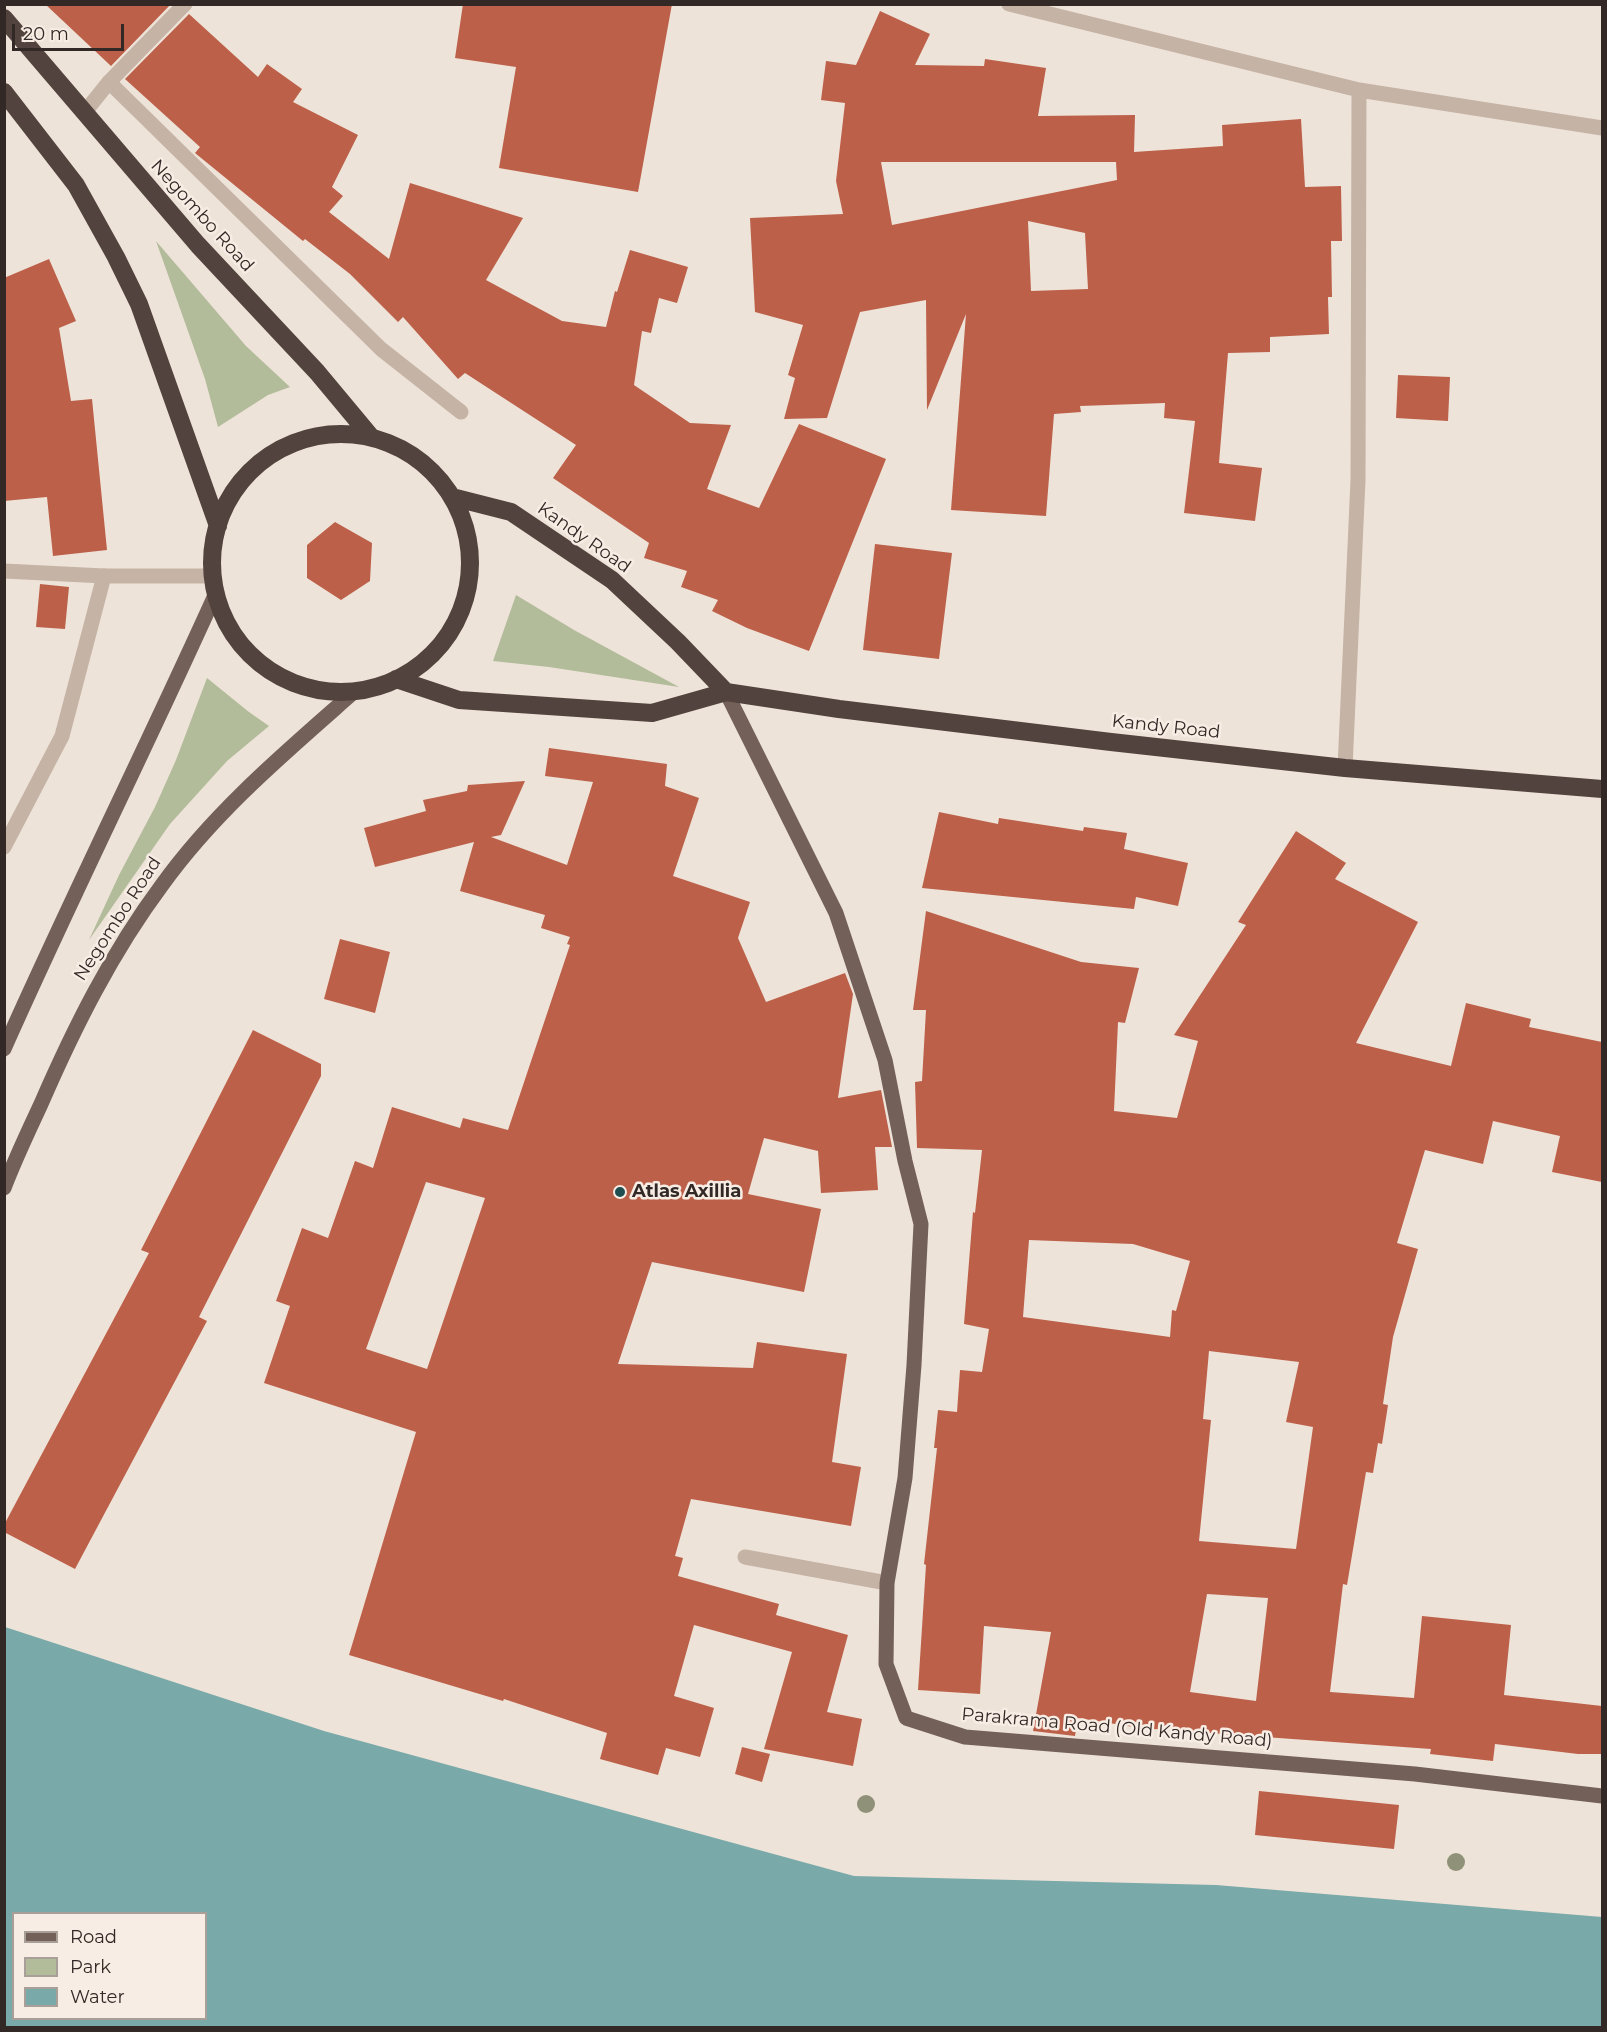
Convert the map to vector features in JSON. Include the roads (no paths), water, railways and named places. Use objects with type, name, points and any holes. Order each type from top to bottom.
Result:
[{"type":"highway","name":"Negombo Road","points":[[4,18],[198,244],[317,372],[372,438]]},
{"type":"highway","points":[[4,92],[76,185],[117,257],[139,304],[218,526]]},
{"type":"highway","points":[[353,434],[389,442],[419,459],[443,482],[462,515],[470,557],[465,599],[446,638],[416,669],[377,687],[355,692],[336,694],[299,686],[266,668],[239,643],[221,611],[215,584],[214,542],[218,526],[235,491],[248,474],[278,451],[296,442],[314,437],[353,434]]},
{"type":"highway","name":"Kandy Road","points":[[452,498],[511,512],[612,580],[678,642],[726,692]]},
{"type":"highway","name":"Kandy Road","points":[[396,679],[459,700],[652,713],[726,692],[839,709],[1099,741],[1344,768],[1602,789]]},
{"type":"main road","points":[[4,1049],[56,933],[141,758],[215,584]]},
{"type":"main road","name":"Negombo Road","points":[[4,1188],[85,1008],[162,885],[185,856],[250,786],[355,692]]},
{"type":"main road","name":"Parakrama Road (Old Kandy Road)","points":[[726,692],[836,913],[885,1060],[905,1161],[921,1224],[914,1365],[905,1478],[887,1583],[886,1664],[906,1718],[965,1737],[1415,1774],[1602,1796]]},
{"type":"street","points":[[84,113],[109,82],[185,4]]},
{"type":"street","points":[[1009,4],[1359,90],[1602,128]]},
{"type":"street","points":[[109,82],[381,349],[461,412]]},
{"type":"street","points":[[1344,768],[1358,480],[1359,90]]},
{"type":"street","points":[[4,571],[215,584]]},
{"type":"street","points":[[4,847],[62,736],[104,576]]},
{"type":"street","points":[[745,1557],[887,1583]]},
{"type":"water","points":[[5,1627],[324,1731],[854,1876],[1216,1885],[1602,1917],[1602,2027],[5,2027]]},
{"type":"place","name":"Atlas Axillia","points":[[620,1192]]}]
